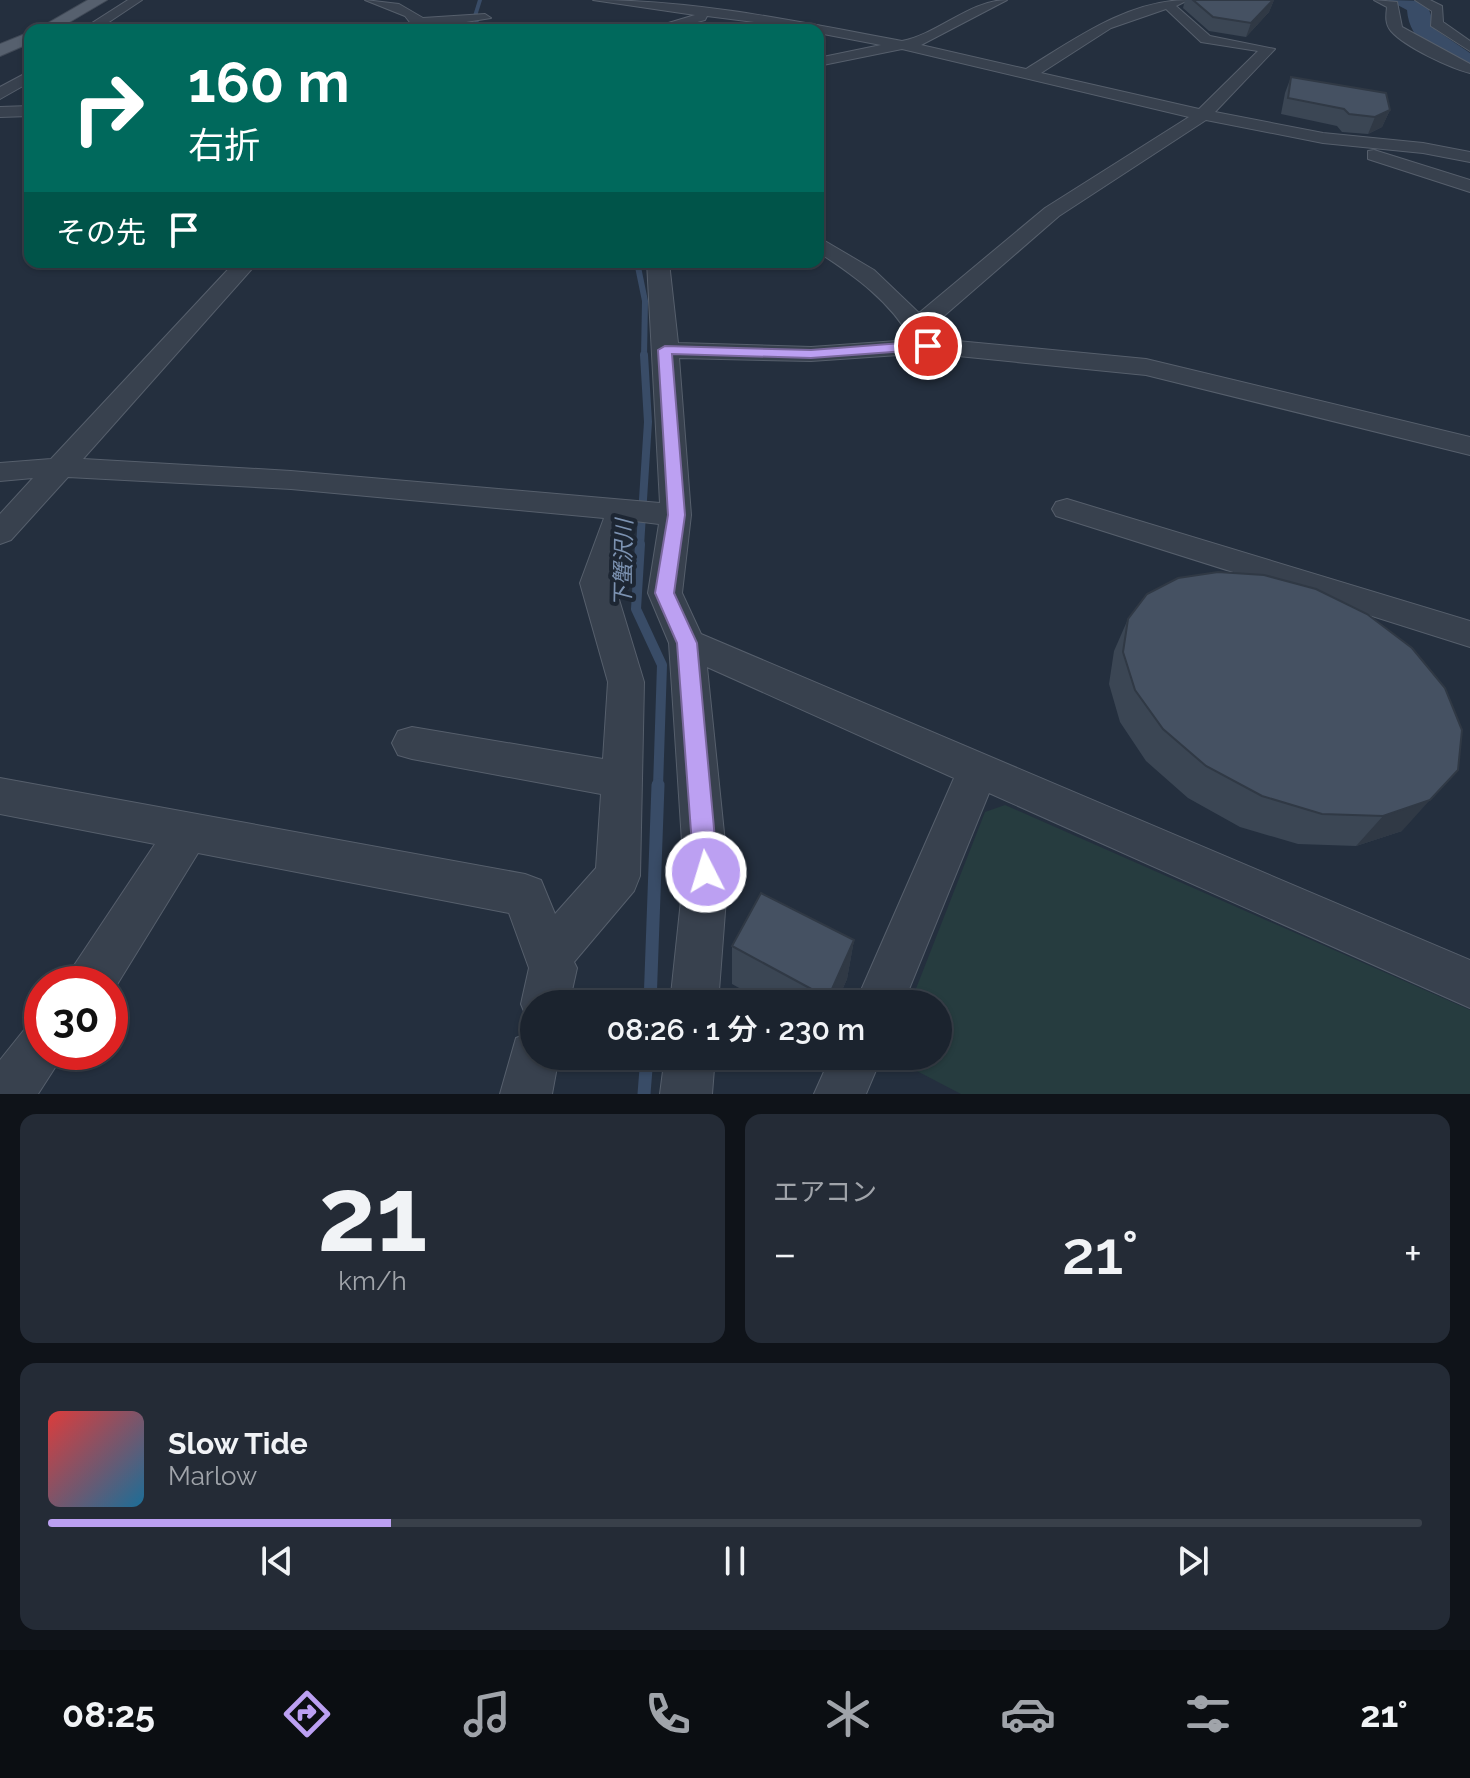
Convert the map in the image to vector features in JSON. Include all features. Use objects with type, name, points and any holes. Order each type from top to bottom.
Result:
[{"type":"main road","points":[[55,24],[99,0]]},
{"type":"main road","points":[[73,24],[115,0]]},
{"type":"main road","points":[[0,51],[24,40]]},
{"type":"main road","points":[[0,58],[24,48]]},
{"type":"street","points":[[98,24],[136,0]]},
{"type":"street","points":[[371,0],[413,14],[420,24]]},
{"type":"street","points":[[456,24],[489,22],[491,0]]},
{"type":"street","points":[[599,0],[717,12],[784,24]]},
{"type":"street","points":[[674,24],[749,0]]},
{"type":"street","points":[[824,61],[906,46],[1001,0]]},
{"type":"street","points":[[1380,0],[1393,5],[1392,20],[1396,29],[1454,64],[1470,69]]},
{"type":"street","points":[[1421,0],[1438,9],[1436,23],[1470,47]]},
{"type":"street","points":[[923,336],[1052,212],[1203,115],[1268,49],[1206,39],[1176,3],[1156,6],[1106,25],[1029,74]]},
{"type":"street","points":[[1438,18],[1454,19]]},
{"type":"street","points":[[824,31],[906,46],[1203,115],[1470,157]]},
{"type":"street","points":[[0,94],[24,79]]},
{"type":"street","points":[[0,112],[24,111]]},
{"type":"street","points":[[1372,144],[1372,154],[1389,162],[1470,186]]},
{"type":"street","points":[[824,247],[881,283],[923,336]]},
{"type":"street","points":[[0,533],[241,268]]},
{"type":"street","points":[[659,268],[676,515],[665,593],[687,643],[706,872],[695,990]]},
{"type":"street","points":[[665,350],[811,354],[923,336],[1146,367],[1470,446]]},
{"type":"street","points":[[0,472],[59,467],[291,480],[676,515]]},
{"type":"street","points":[[1067,509],[1470,634]]},
{"type":"street","points":[[549,956],[618,876],[626,682],[597,583],[623,510]]},
{"type":"street","points":[[687,643],[1470,984]]},
{"type":"street","points":[[412,743],[622,780]]},
{"type":"street","points":[[885,990],[978,770]]},
{"type":"street","points":[[0,796],[525,895],[553,968],[548,990]]},
{"type":"street","points":[[102,966],[188,831]]},
{"type":"street","points":[[6,1094],[25,1070]]},
{"type":"street","points":[[526,1094],[531,1070]]},
{"type":"street","points":[[840,1094],[851,1070]]},
{"type":"green space","points":[[1005,805],[1470,1010],[1470,1094],[961,1094],[915,1070],[952,1070],[952,990],[915,990],[985,812]]},
{"type":"building","points":[[1193,0],[1273,0],[1251,23],[1213,17]]},
{"type":"building","points":[[1291,77],[1386,93],[1390,110],[1375,117],[1349,114],[1344,109],[1288,98]]},
{"type":"building","points":[[1218,572],[1264,575],[1316,589],[1367,614],[1412,648],[1445,688],[1462,730],[1458,770],[1430,800],[1383,816],[1322,814],[1262,796],[1206,766],[1163,729],[1135,690],[1123,652],[1128,619],[1147,594],[1178,578]]},
{"type":"building","points":[[761,893],[854,940],[832,990],[813,990],[732,946]]},
{"type":"waterway","name":"下蟹沢川","points":[[479,24],[475,16],[480,0]]},
{"type":"waterway","points":[[1399,0],[1418,6],[1422,26],[1434,42],[1470,62]]},
{"type":"waterway","name":"下蟹沢川","points":[[638,268],[645,301],[644,355]]},
{"type":"waterway","name":"下蟹沢川","points":[[640,546],[648,422],[644,355]]},
{"type":"waterway","name":"下蟹沢川","points":[[640,544],[636,609],[662,665],[658,787]]},
{"type":"waterway","name":"下蟹沢川","points":[[651,990],[658,785]]},
{"type":"waterway","name":"下蟹沢川","points":[[644,1094],[646,1070]]},
{"type":"route","points":[[706,872],[687,643],[665,593],[676,515],[665,350],[811,354],[928,346]]}]
